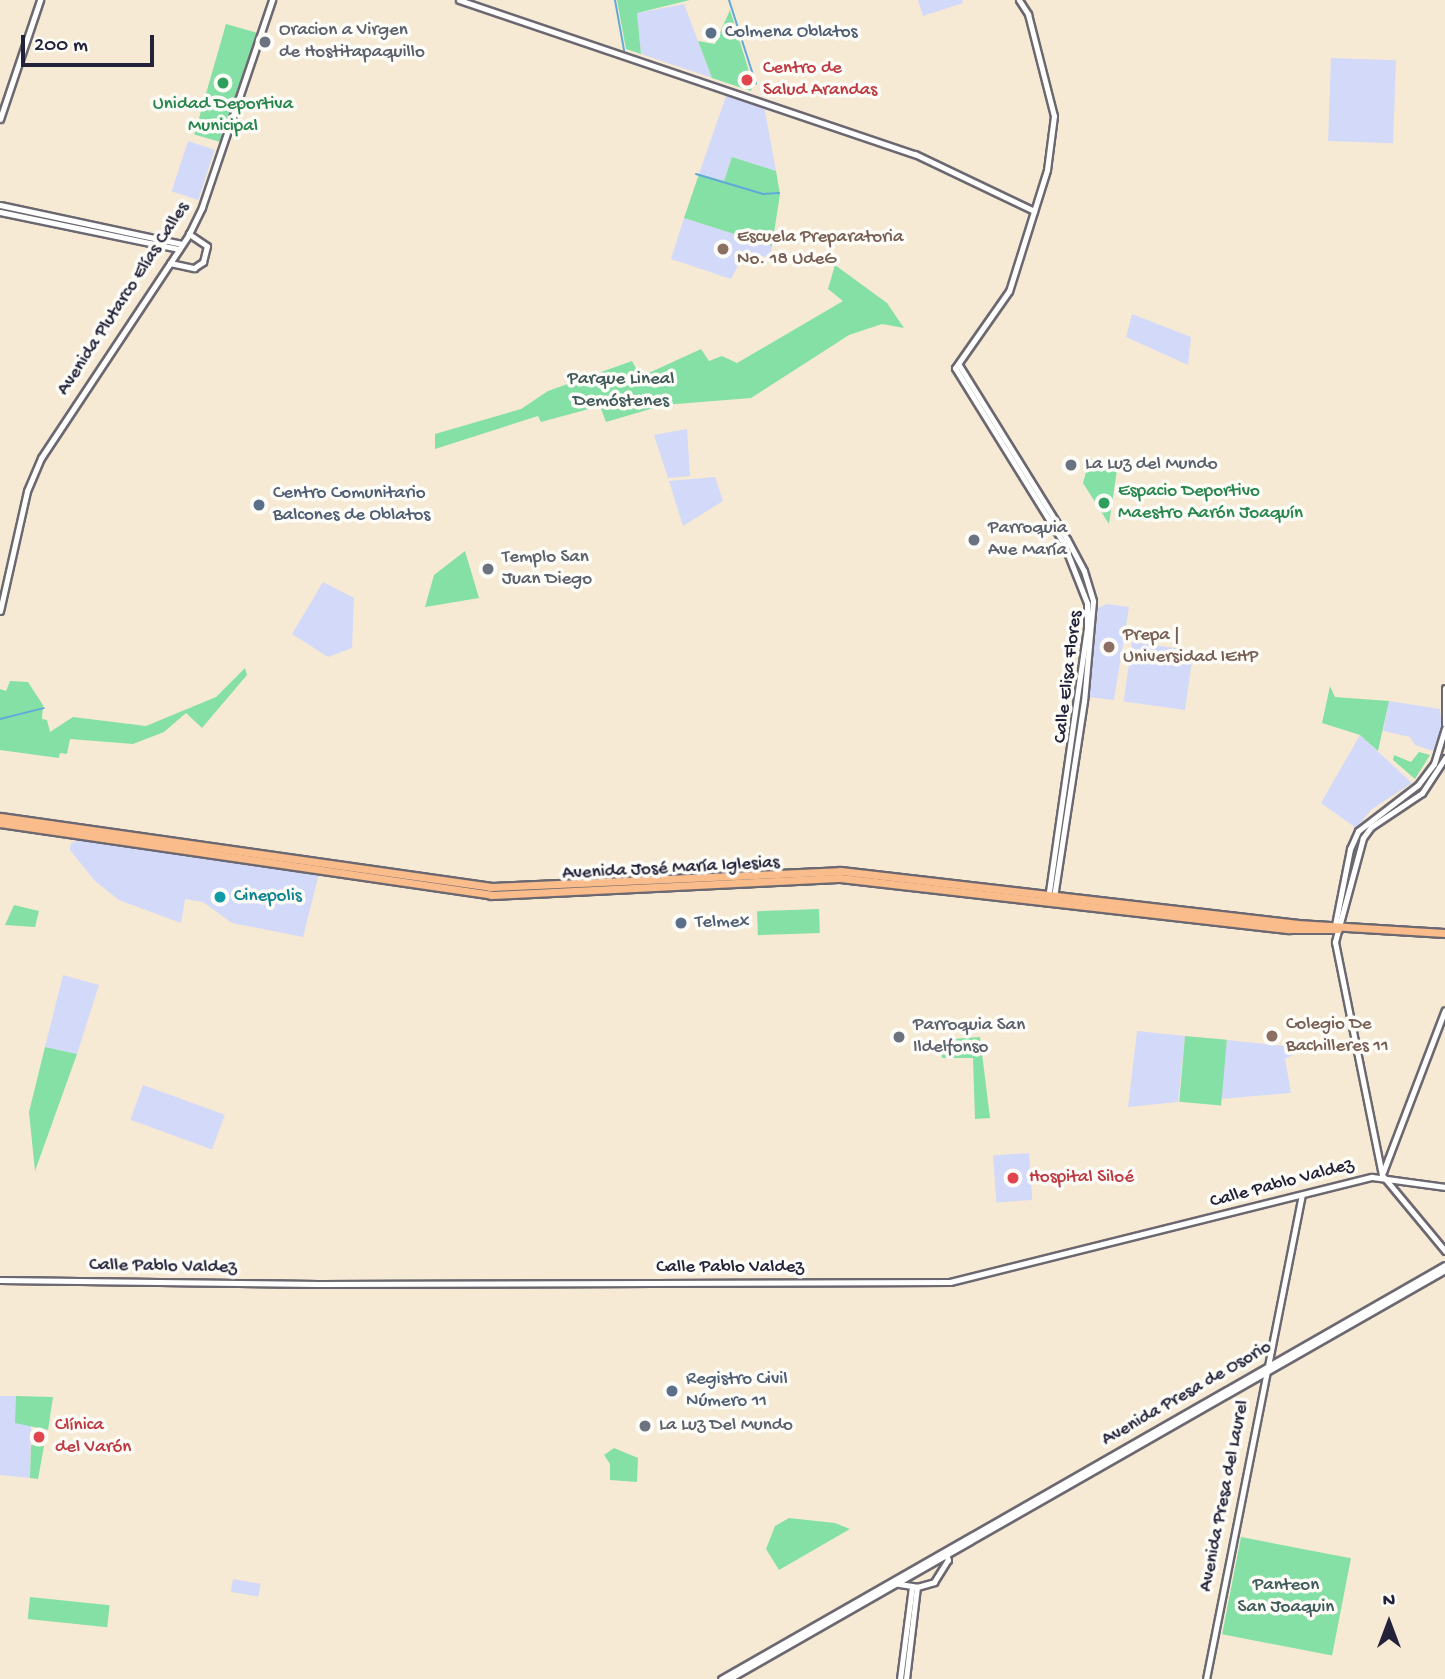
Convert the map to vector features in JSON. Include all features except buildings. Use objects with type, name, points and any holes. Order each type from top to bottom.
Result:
[{"type":"main road","name":"Avenida José María Iglesias","points":[[0,817],[47,828]]},
{"type":"main road","name":"Avenida José María Iglesias","points":[[0,823],[241,856],[491,895],[840,878],[1051,897],[1289,929],[1338,927],[1445,933]]},
{"type":"street","points":[[0,119],[40,0]]},
{"type":"street","name":"Avenida Plutarco Elías Calles","points":[[0,611],[27,491],[41,458],[189,234],[202,207],[272,0]]},
{"type":"street","points":[[459,0],[915,154],[1034,211],[1047,170],[1054,116],[1028,14],[1019,0]]},
{"type":"street","points":[[0,205],[181,246]]},
{"type":"street","name":"Calle Elisa Flores","points":[[1034,211],[1009,291],[957,366],[1067,539],[1093,601],[1084,701],[1051,897]]},
{"type":"street","points":[[0,212],[181,246]]},
{"type":"street","points":[[170,263],[194,268],[202,262],[207,246],[189,234]]},
{"type":"street","points":[[1445,688],[1445,724]]},
{"type":"street","points":[[1445,729],[1434,764],[1418,786],[1358,831],[1335,940],[1382,1175],[1445,1251]]},
{"type":"street","points":[[1338,927],[1363,838],[1371,827],[1422,793],[1445,758]]},
{"type":"street","points":[[1382,1175],[1445,1010]]},
{"type":"street","name":"Calle Pablo Valdez","points":[[0,1280],[510,1283],[963,1281],[1382,1175],[1445,1188]]},
{"type":"street","name":"Avenida Presa del Laurel","points":[[1206,1679],[1302,1195]]},
{"type":"street","name":"Avenida Presa de Osorio","points":[[914,1587],[941,1574],[946,1553],[1266,1366],[1445,1268]]},
{"type":"street","name":"Avenida Presa de Osorio","points":[[720,1679],[1265,1374],[1445,1268]]},
{"type":"street","points":[[892,1583],[914,1587]]},
{"type":"street","name":"Avenida Presa de Osorio","points":[[729,1679],[892,1583]]},
{"type":"street","points":[[900,1679],[914,1587]]},
{"type":"street","points":[[906,1679],[914,1587]]},
{"type":"shaded area","points":[[918,0],[962,0],[963,3],[923,16]]},
{"type":"shaded area","points":[[684,4],[712,78],[641,54],[637,13]]},
{"type":"shaded area","points":[[1331,58],[1396,60],[1393,143],[1328,141]]},
{"type":"shaded area","points":[[727,93],[764,106],[776,171],[732,157],[724,181],[699,174]]},
{"type":"shaded area","points":[[188,141],[215,150],[198,200],[172,191]]},
{"type":"shaded area","name":"Escuela Preparatoria No. 18 UdeG","points":[[684,218],[772,246],[770,258],[745,252],[731,279],[671,259]]},
{"type":"shaded area","points":[[1132,314],[1191,337],[1188,365],[1126,337]]},
{"type":"shaded area","points":[[687,429],[690,476],[668,478],[654,435]]},
{"type":"shaded area","points":[[715,477],[723,501],[683,526],[669,481]]},
{"type":"shaded area","points":[[323,582],[354,598],[352,648],[328,657],[292,634]]},
{"type":"shaded area","name":"Prepa | Universidad IEHP","points":[[1107,604],[1129,607],[1114,700],[1087,697],[1098,608]]},
{"type":"shaded area","points":[[1132,642],[1193,651],[1185,710],[1124,701]]},
{"type":"shaded area","points":[[1389,701],[1440,709],[1442,728],[1436,752],[1415,745],[1410,737],[1383,731]]},
{"type":"shaded area","points":[[1360,735],[1412,783],[1372,809],[1356,828],[1321,803]]},
{"type":"shaded area","points":[[80,840],[319,874],[303,937],[232,923],[203,902],[185,899],[181,923],[119,900],[95,881],[70,850],[71,843]]},
{"type":"shaded area","points":[[63,975],[99,985],[77,1054],[45,1047]]},
{"type":"shaded area","points":[[1137,1031],[1185,1036],[1178,1102],[1128,1107]]},
{"type":"shaded area","points":[[1227,1040],[1295,1047],[1292,1056],[1285,1058],[1291,1093],[1220,1099]]},
{"type":"shaded area","points":[[143,1085],[225,1115],[212,1150],[130,1120]]},
{"type":"shaded area","name":"Hospital Siloé","points":[[1029,1153],[1032,1200],[996,1202],[993,1156]]},
{"type":"shaded area","points":[[0,1396],[16,1396],[16,1423],[31,1424],[30,1478],[0,1475]]},
{"type":"shaded area","points":[[233,1579],[261,1584],[258,1597],[231,1592]]},
{"type":"green space","points":[[617,0],[690,0],[637,13],[641,54],[626,49]]},
{"type":"green space","points":[[730,10],[753,84],[751,91],[712,78],[698,41],[715,44]]},
{"type":"green space","name":"Unidad Deportiva Municipal","points":[[226,24],[257,33],[225,143],[194,135]]},
{"type":"green space","points":[[732,157],[776,171],[780,194],[772,246],[684,218],[699,174],[724,181]]},
{"type":"green space","name":"Parque Lineal Demóstenes","points":[[835,265],[887,303],[904,328],[882,324],[849,335],[751,398],[664,405],[606,422],[600,406],[541,422],[538,416],[435,449],[435,434],[521,409],[548,391],[632,361],[638,372],[651,372],[701,349],[709,361],[722,356],[737,363],[843,301],[828,289]]},
{"type":"green space","name":"Espacio Deportivo Maestro Aarón Joaquín","points":[[1090,458],[1117,470],[1109,524],[1083,483]]},
{"type":"green space","points":[[465,551],[479,598],[425,607],[434,575]]},
{"type":"green space","points":[[245,668],[247,675],[202,728],[186,713],[164,732],[133,744],[70,739],[67,754],[60,753],[59,758],[0,750],[0,689],[6,691],[10,681],[28,682],[43,705],[42,719],[47,720],[50,732],[73,717],[146,726],[216,697]]},
{"type":"green space","points":[[1330,686],[1335,697],[1389,701],[1378,751],[1360,735],[1322,723]]},
{"type":"green space","points":[[1419,752],[1430,755],[1415,779],[1393,760],[1394,755],[1411,762]]},
{"type":"green space","points":[[14,905],[39,911],[35,927],[5,925]]},
{"type":"green space","points":[[819,909],[820,933],[758,935],[757,911]]},
{"type":"green space","points":[[1185,1036],[1227,1040],[1221,1105],[1179,1102]]},
{"type":"green space","points":[[980,1037],[990,1118],[975,1119],[973,1058],[942,1058],[940,1040]]},
{"type":"green space","points":[[45,1047],[77,1054],[35,1171],[29,1112]]},
{"type":"green space","points":[[16,1396],[53,1397],[48,1430],[15,1423]]},
{"type":"green space","points":[[31,1445],[44,1446],[38,1479],[30,1478]]},
{"type":"green space","points":[[614,1448],[638,1458],[637,1482],[610,1480],[610,1464],[604,1455]]},
{"type":"green space","points":[[789,1518],[835,1523],[850,1529],[779,1570],[766,1549],[775,1526]]},
{"type":"green space","name":"Panteon San Joaquin","points":[[1241,1537],[1351,1558],[1332,1656],[1222,1634]]},
{"type":"green space","points":[[30,1597],[110,1605],[107,1627],[28,1619]]},
{"type":"waterway","points":[[615,0],[624,50]]},
{"type":"waterway","points":[[729,0],[756,84]]},
{"type":"waterway","points":[[696,174],[763,194],[779,193]]},
{"type":"waterway","points":[[0,719],[44,708]]},
{"type":"place","name":"Colmena Oblatos","points":[[711,33]]},
{"type":"place","name":"Oracion a Virgen de Hostitapaquillo","points":[[265,42]]},
{"type":"place","name":"Centro de Salud Arandas","points":[[747,80]]},
{"type":"place","name":"Unidad Deportiva Municipal","points":[[223,83]]},
{"type":"place","name":"Escuela Preparatoria No. 18 UdeG","points":[[723,249]]},
{"type":"place","name":"La Luz del Mundo","points":[[1071,465]]},
{"type":"place","name":"Espacio Deportivo Maestro Aarón Joaquín","points":[[1104,503]]},
{"type":"place","name":"Centro Comunitario Balcones de Oblatos","points":[[259,505]]},
{"type":"place","name":"Parroquia Ave María","points":[[974,540]]},
{"type":"place","name":"Templo San Juan Diego","points":[[488,569]]},
{"type":"place","name":"Prepa | Universidad IEHP","points":[[1109,647]]},
{"type":"place","name":"Cinepolis","points":[[220,897]]},
{"type":"place","name":"Telmex","points":[[681,923]]},
{"type":"place","name":"Colegio De Bachilleres 11","points":[[1272,1036]]},
{"type":"place","name":"Parroquia San Ildelfonso","points":[[899,1037]]},
{"type":"place","name":"Hospital Siloé","points":[[1013,1178]]},
{"type":"place","name":"Registro Civil Número 11","points":[[672,1391]]},
{"type":"place","name":"La Luz Del Mundo","points":[[645,1426]]},
{"type":"place","name":"Clínica del Varón","points":[[39,1437]]}]
